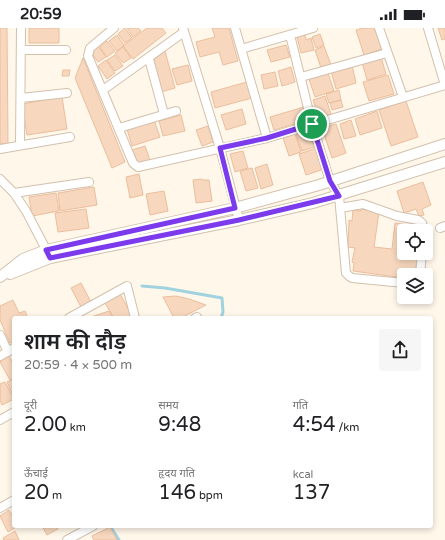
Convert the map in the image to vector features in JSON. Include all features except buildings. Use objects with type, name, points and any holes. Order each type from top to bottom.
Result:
[{"type":"street","points":[[20,145],[21,28]]},
{"type":"street","points":[[114,28],[93,45],[88,51],[88,56],[133,163],[138,167],[267,138],[445,85],[428,28]]},
{"type":"street","points":[[235,28],[267,138]]},
{"type":"street","points":[[241,50],[313,28]]},
{"type":"street","points":[[378,28],[403,97]]},
{"type":"street","points":[[103,90],[148,59],[184,30],[220,148],[239,220]]},
{"type":"street","points":[[290,35],[312,124],[330,181],[339,196],[346,272],[348,276],[397,283]]},
{"type":"street","points":[[21,50],[66,50]]},
{"type":"street","points":[[301,77],[387,53]]},
{"type":"street","points":[[148,59],[164,114]]},
{"type":"street","points":[[21,98],[67,93]]},
{"type":"street","points":[[119,128],[176,111]]},
{"type":"street","points":[[0,149],[70,137]]},
{"type":"street","points":[[114,240],[126,232],[235,208],[330,181],[445,144]]},
{"type":"street","points":[[0,278],[24,263],[44,255],[114,240],[132,241],[239,220],[339,196],[445,162]]},
{"type":"street","points":[[0,179],[14,193],[29,217],[44,255]]},
{"type":"street","points":[[14,193],[89,182]]},
{"type":"street","points":[[340,208],[363,204],[397,216],[418,220],[422,224]]},
{"type":"street","points":[[73,316],[127,286],[135,316]]},
{"type":"street","points":[[0,335],[11,350],[0,356]]},
{"type":"street","points":[[0,420],[12,413]]},
{"type":"street","points":[[0,508],[12,501]]},
{"type":"street","points":[[67,540],[89,528]]},
{"type":"waterway","points":[[142,286],[165,288],[222,298],[223,312],[222,316]]},
{"type":"waterway","points":[[111,528],[119,540]]},
{"type":"route","points":[[312,124],[330,181],[339,196],[239,220],[50,258],[46,250],[235,208],[220,148],[267,138],[312,124]]}]
